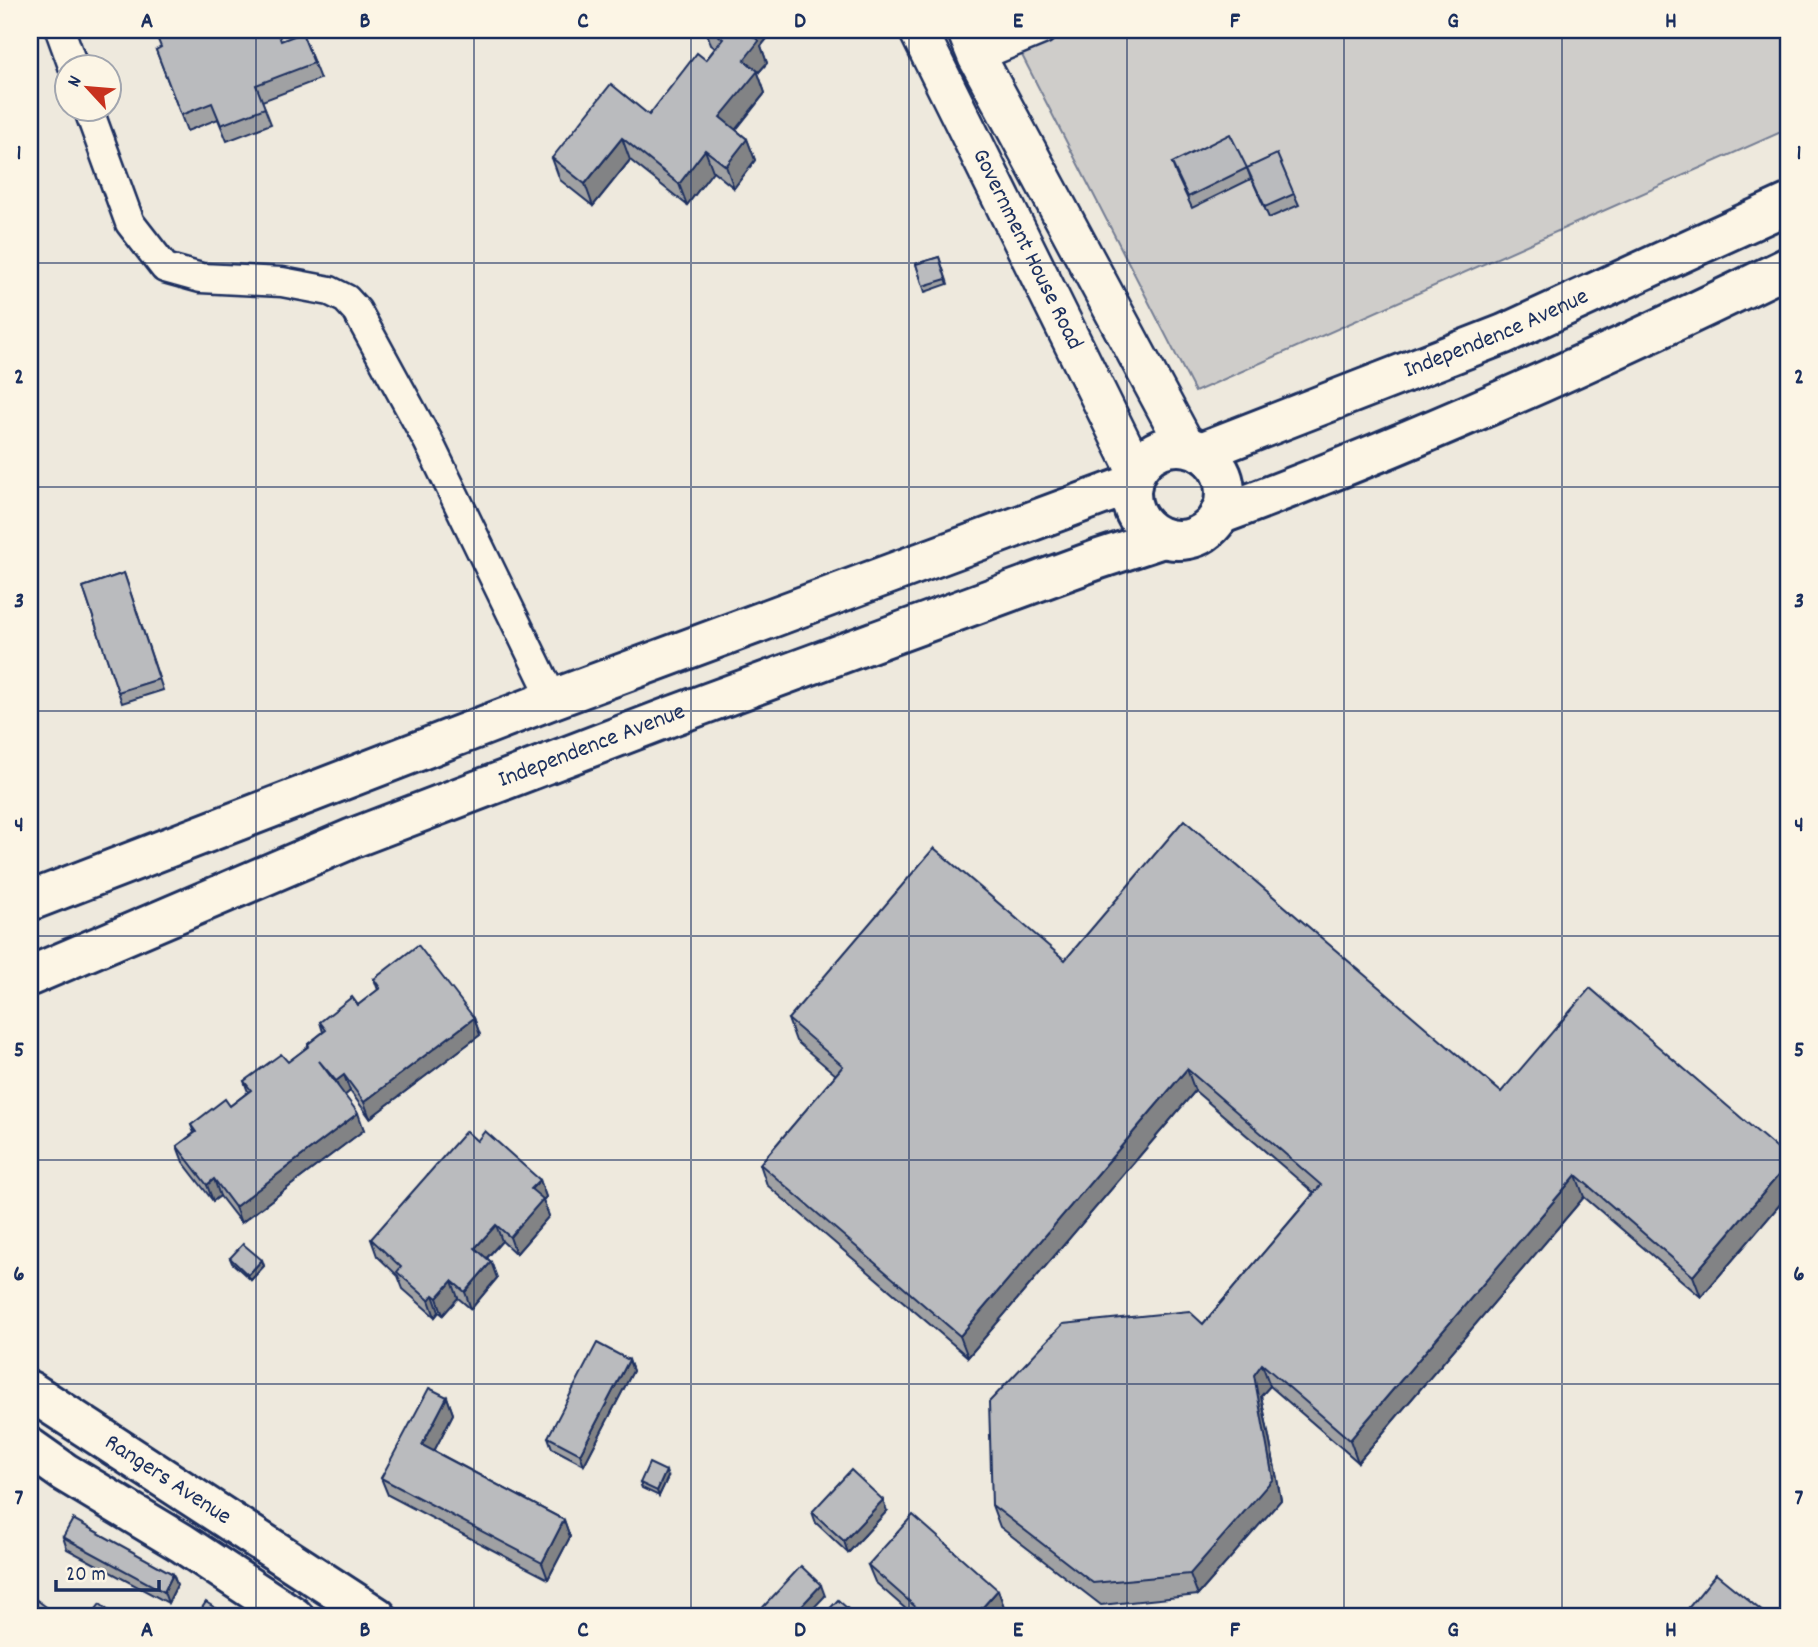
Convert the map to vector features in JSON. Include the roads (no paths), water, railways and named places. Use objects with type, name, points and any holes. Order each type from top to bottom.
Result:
[{"type":"main road","name":"Independence Avenue","points":[[1194,449],[1504,334],[1788,204]]},
{"type":"main road","points":[[1219,515],[1315,480],[1483,409],[1788,267]]},
{"type":"main road","points":[[1171,446],[1194,449],[1215,463],[1223,480],[1225,498],[1219,515],[1209,528],[1195,536],[1179,540],[1163,538],[1141,523],[1131,498],[1134,477],[1145,459],[1157,450],[1171,446]]},
{"type":"main road","points":[[30,901],[1134,477]]},
{"type":"main road","name":"Independence Avenue","points":[[30,976],[353,838],[672,716],[1163,538]]},
{"type":"main road","name":"Rangers Avenue","points":[[30,1391],[377,1617]]},
{"type":"main road","name":"Rangers Avenue","points":[[30,1448],[294,1617]]},
{"type":"street","points":[[60,30],[68,52]]},
{"type":"street","name":"Government House Road","points":[[918,30],[1134,477]]},
{"type":"street","points":[[971,43],[1042,30]]},
{"type":"street","name":"Government House Road","points":[[971,43],[1194,449]]},
{"type":"street","points":[[93,122],[130,223],[165,268],[201,278],[282,282],[330,291],[346,299],[357,311],[428,441],[554,699]]}]
